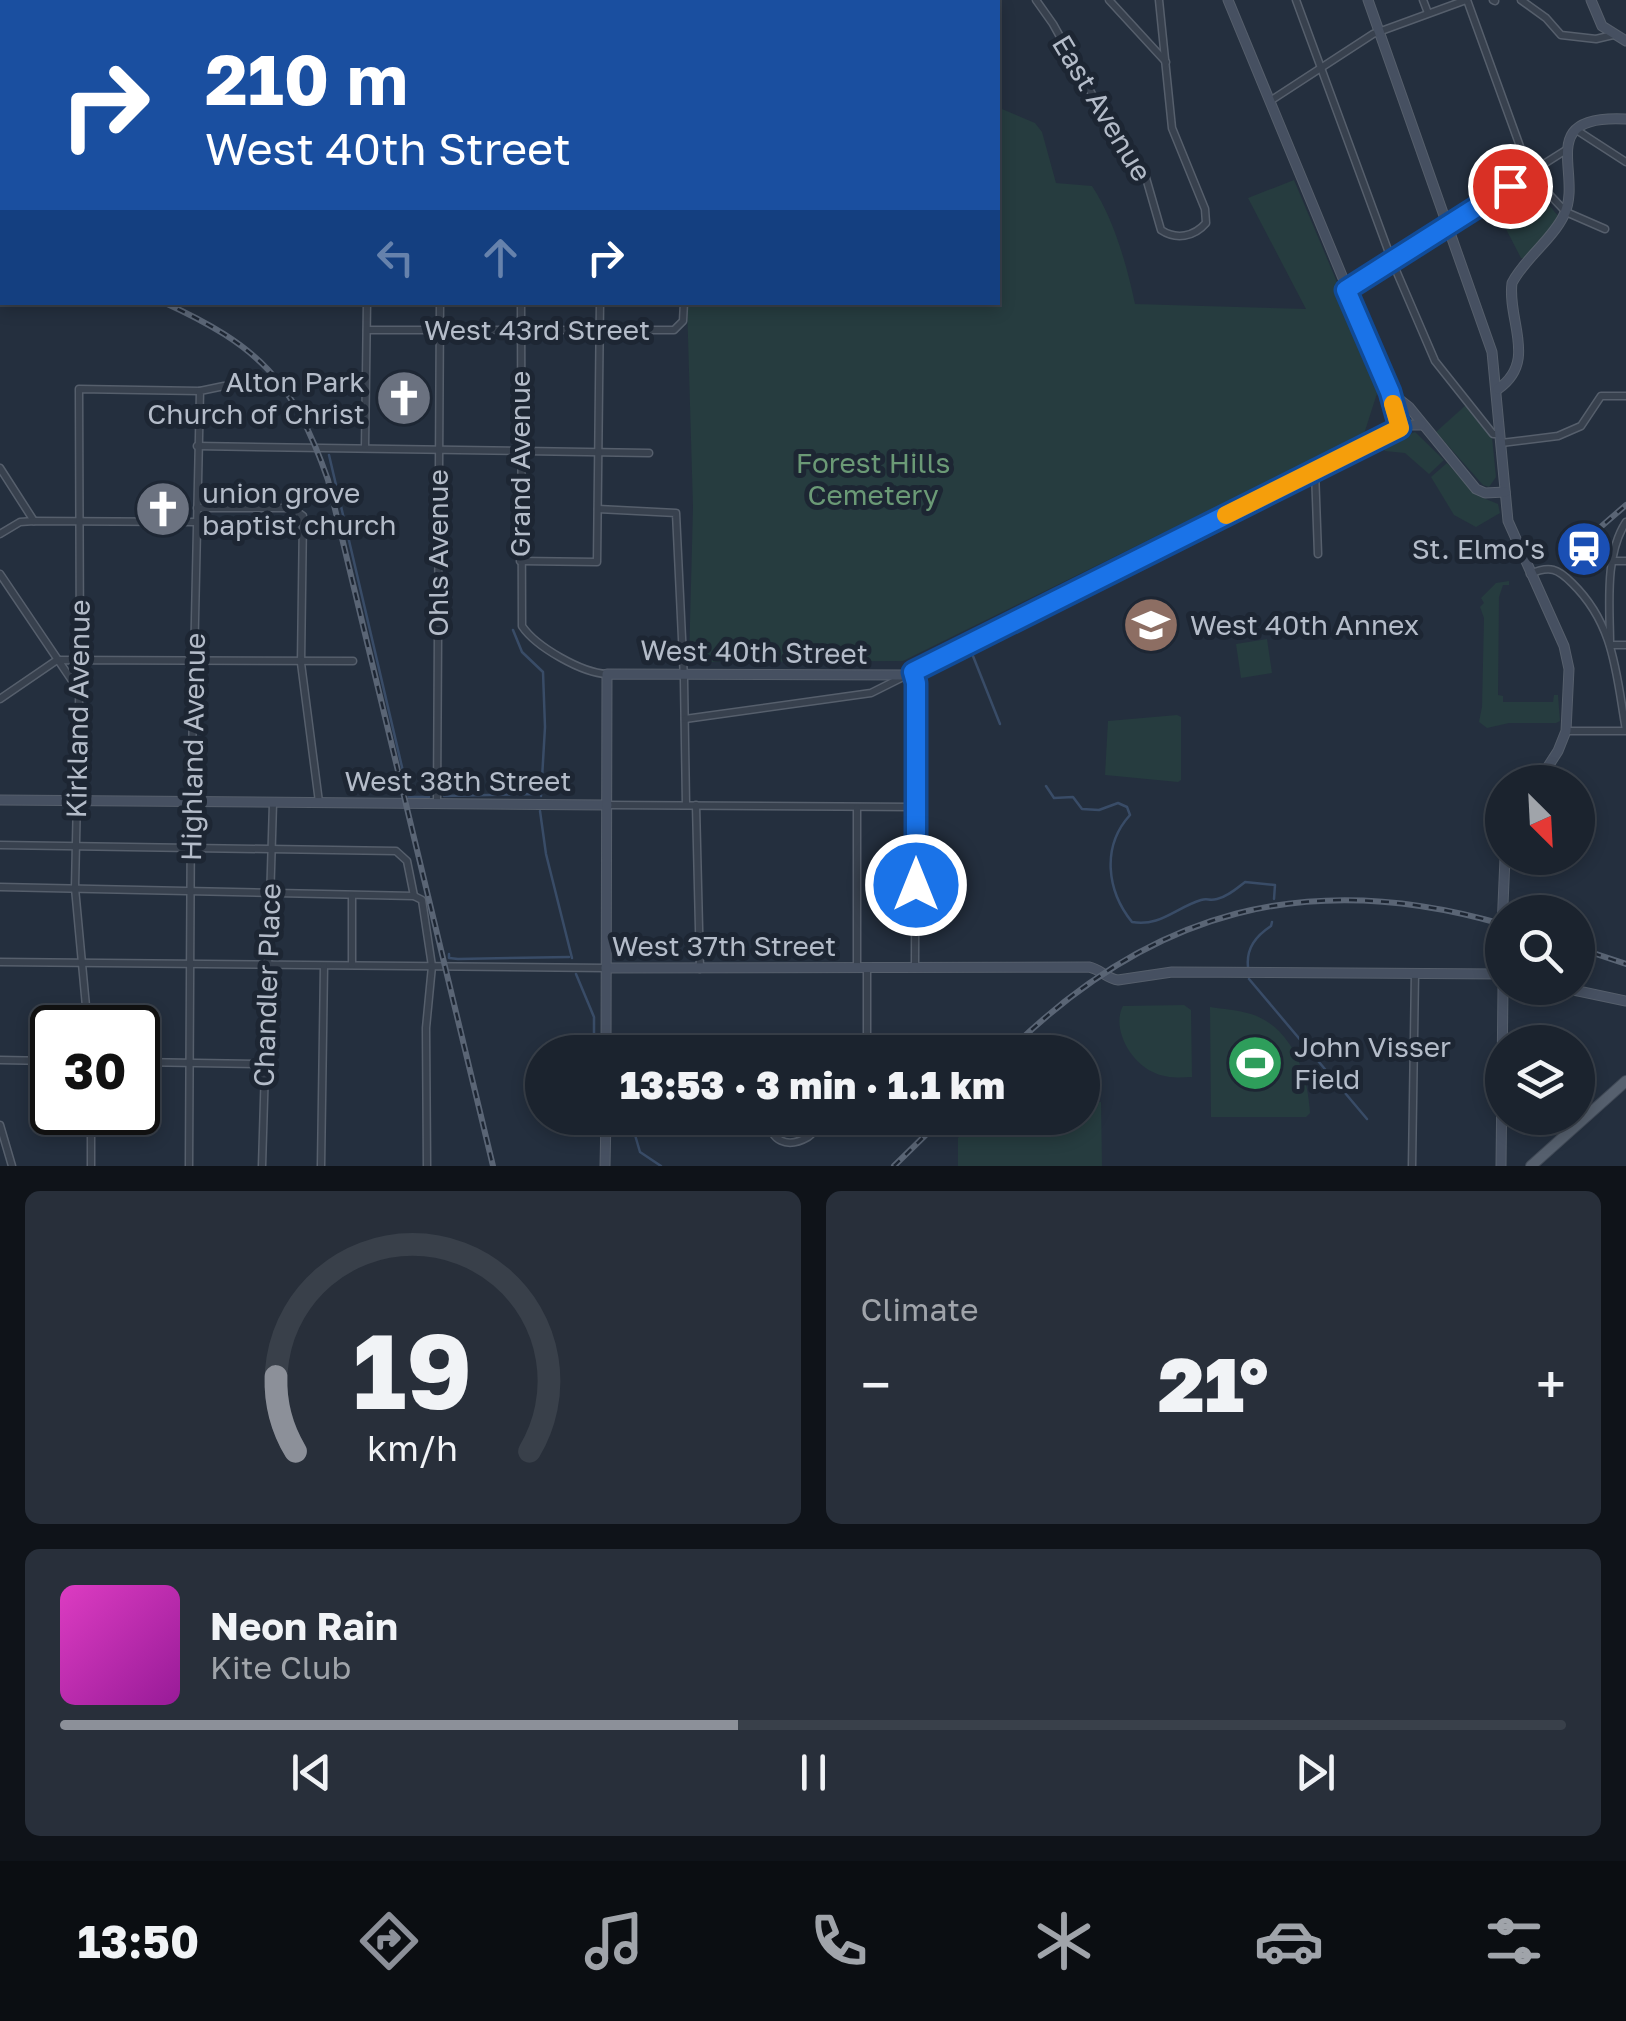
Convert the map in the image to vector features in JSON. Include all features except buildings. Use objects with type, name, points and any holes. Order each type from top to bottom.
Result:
[{"type":"main road","points":[[1228,0],[1390,392],[1400,428]]},
{"type":"main road","points":[[1368,0],[1492,352],[1508,521],[1564,646],[1569,686],[1566,731],[1549,765]]},
{"type":"main road","points":[[1592,0],[1596,16],[1613,35],[1626,41]]},
{"type":"main road","points":[[1498,389],[1515,372],[1519,330],[1510,296],[1512,283],[1566,212],[1570,198],[1566,150],[1578,131],[1598,119],[1626,119]]},
{"type":"main road","points":[[1390,392],[1401,398],[1476,489],[1486,494],[1505,492]]},
{"type":"main road","name":"West 40th Street","points":[[608,674],[910,674],[1400,428],[1421,425]]},
{"type":"main road","points":[[606,1035],[608,674]]},
{"type":"main road","name":"West 38th Street","points":[[0,800],[607,805]]},
{"type":"main road","name":"West 37th Street","points":[[606,968],[1088,967],[1118,980],[1172,972],[1485,974]]},
{"type":"main road","points":[[1595,994],[1626,1001]]},
{"type":"main road","points":[[1501,1166],[1503,1005]]},
{"type":"main road","points":[[1532,1166],[1626,1080]]},
{"type":"main road","points":[[605,1166],[606,1135]]},
{"type":"street","name":"East Avenue","points":[[1036,0],[1108,123],[1144,171],[1161,230],[1181,236],[1199,231],[1206,223],[1205,209],[1172,128],[1166,62]]},
{"type":"street","points":[[1110,0],[1166,62]]},
{"type":"street","points":[[1159,0],[1166,62]]},
{"type":"street","points":[[1296,0],[1392,261],[1434,361],[1493,434],[1501,438],[1558,436],[1581,426],[1602,396],[1626,396]]},
{"type":"street","points":[[1423,0],[1428,13]]},
{"type":"street","points":[[1269,102],[1378,31],[1466,0],[1530,174],[1566,212],[1604,230]]},
{"type":"street","points":[[1521,0],[1561,35],[1596,39],[1613,35]]},
{"type":"street","points":[[1578,131],[1626,162]]},
{"type":"street","points":[[1346,290],[1566,150]]},
{"type":"street","points":[[365,448],[367,305]]},
{"type":"street","name":"Ohls Avenue","points":[[438,803],[440,305]]},
{"type":"street","name":"Grand Avenue","points":[[521,305],[522,626]]},
{"type":"street","points":[[520,562],[598,562],[600,305]]},
{"type":"street","name":"West 43rd Street","points":[[367,330],[674,330],[683,321],[684,305]]},
{"type":"street","points":[[200,392],[224,386],[263,386]]},
{"type":"street","name":"Kirkland Avenue","points":[[86,1005],[76,888],[79,389],[200,392]]},
{"type":"street","name":"Highland Avenue","points":[[188,1166],[200,392]]},
{"type":"street","points":[[198,446],[648,453]]},
{"type":"street","points":[[0,468],[34,520]]},
{"type":"street","points":[[1316,470],[1318,554]]},
{"type":"street","points":[[197,508],[292,508],[303,516],[301,662],[319,802]]},
{"type":"street","points":[[598,509],[676,513],[686,805]]},
{"type":"street","points":[[0,534],[20,522],[34,520],[196,522]]},
{"type":"street","points":[[1610,645],[1613,560],[1618,534],[1626,522]]},
{"type":"street","points":[[1613,560],[1626,561]]},
{"type":"street","points":[[1530,574],[1548,568],[1560,572],[1593,605],[1610,645],[1626,731],[1566,731]]},
{"type":"street","points":[[0,574],[78,689]]},
{"type":"street","name":"West 40th Street","points":[[522,626],[530,636],[586,671],[608,674]]},
{"type":"street","points":[[1610,645],[1626,645]]},
{"type":"street","points":[[0,699],[57,660],[353,662]]},
{"type":"street","points":[[685,719],[871,693],[910,674],[916,683],[916,969]]},
{"type":"street","name":"Chandler Place","points":[[262,1166],[273,803]]},
{"type":"street","name":"West 38th Street","points":[[607,805],[916,808]]},
{"type":"street","points":[[696,805],[700,970]]},
{"type":"street","points":[[858,808],[866,1035]]},
{"type":"street","points":[[0,845],[396,852],[407,861],[426,914],[432,966],[426,1028],[427,1166]]},
{"type":"street","points":[[0,886],[418,898]]},
{"type":"street","points":[[352,896],[352,966]]},
{"type":"street","name":"West 37th Street","points":[[0,962],[606,968]]},
{"type":"street","points":[[321,1166],[324,966]]},
{"type":"street","points":[[1412,1166],[1415,973]]},
{"type":"street","points":[[0,1060],[30,1061]]},
{"type":"street","points":[[160,1062],[263,1064]]},
{"type":"street","points":[[0,1125],[12,1166]]},
{"type":"street","points":[[91,1135],[91,1166]]},
{"type":"street","points":[[771,1135],[776,1140],[798,1140],[806,1135]]},
{"type":"green space","name":"Forest Hills Cemetery","points":[[1000,101],[1002,109],[1035,123],[1042,132],[1056,183],[1092,186],[1119,243],[1135,304],[1306,309],[1248,198],[1294,180],[1380,384],[1364,434],[903,661],[689,662],[693,507],[687,305],[1000,305]]},
{"type":"green space","points":[[1529,181],[1559,217],[1521,258],[1493,204]]},
{"type":"green space","points":[[1466,405],[1492,437],[1496,477],[1489,487],[1436,432]]},
{"type":"green space","points":[[1415,432],[1444,460],[1429,474],[1405,453],[1385,451],[1381,446]]},
{"type":"green space","points":[[1447,463],[1476,495],[1498,504],[1500,513],[1476,527],[1454,515],[1431,477]]},
{"type":"green space","points":[[1509,581],[1499,597],[1498,695],[1503,696],[1503,702],[1553,702],[1554,695],[1558,695],[1560,721],[1556,723],[1509,723],[1487,728],[1479,722],[1484,618],[1481,598],[1496,583]]},
{"type":"green space","points":[[1267,639],[1272,673],[1241,678],[1236,644]]},
{"type":"green space","points":[[1181,717],[1181,780],[1105,775],[1108,721]]},
{"type":"green space","points":[[1184,1005],[1191,1010],[1192,1077],[1157,1074],[1137,1061],[1125,1044],[1120,1024],[1123,1006]]},
{"type":"green space","name":"John Visser Field","points":[[1210,1007],[1251,1014],[1277,1029],[1295,1054],[1306,1083],[1310,1113],[1306,1117],[1211,1117]]},
{"type":"green space","points":[[1101,1102],[1102,1166],[958,1166],[958,1138],[1100,1135]]},
{"type":"waterway","points":[[329,455],[409,797],[429,797]]},
{"type":"waterway","points":[[513,630],[522,652],[543,672],[541,796]]},
{"type":"waterway","points":[[973,656],[1000,724]]},
{"type":"waterway","points":[[1046,786],[1054,798],[1073,797],[1082,809],[1099,810],[1118,803],[1127,807],[1130,815],[1115,841],[1111,869],[1117,897],[1132,922],[1151,922],[1192,903],[1221,898],[1245,882],[1275,885],[1274,899]]},
{"type":"waterway","points":[[444,796],[538,794]]},
{"type":"waterway","points":[[540,811],[546,854],[572,958]]},
{"type":"waterway","points":[[1248,967],[1253,943],[1272,922]]},
{"type":"waterway","points":[[449,954],[449,958],[458,959],[569,957]]},
{"type":"waterway","points":[[576,974],[594,1017],[594,1035]]},
{"type":"waterway","points":[[1249,979],[1367,1119]]},
{"type":"waterway","points":[[635,1135],[640,1152],[661,1166]]},
{"type":"railway","points":[[169,305],[224,334],[268,370],[286,391],[315,445],[328,480],[493,1166]]},
{"type":"railway","points":[[1581,544],[1626,505]]},
{"type":"railway","points":[[1027,1035],[1062,1003],[1118,964],[1176,934],[1236,914],[1298,902],[1363,900],[1431,908],[1485,920]]},
{"type":"railway","points":[[1595,954],[1626,964]]},
{"type":"railway","points":[[894,1166],[926,1135]]},
{"type":"slow traffic","points":[[1226,515],[1400,428],[1393,404]]},
{"type":"place","name":"Alton Park Church of Christ","points":[[404,398]]},
{"type":"place","name":"union grove baptist church","points":[[163,509]]},
{"type":"place","name":"St. Elmo's","points":[[1584,549]]},
{"type":"place","name":"West 40th Annex","points":[[1151,625]]},
{"type":"place","name":"John Visser Field","points":[[1255,1063]]},
{"type":"route","points":[[916,885],[913,672],[1400,428],[1390,392],[1346,290],[1510,186]]}]
